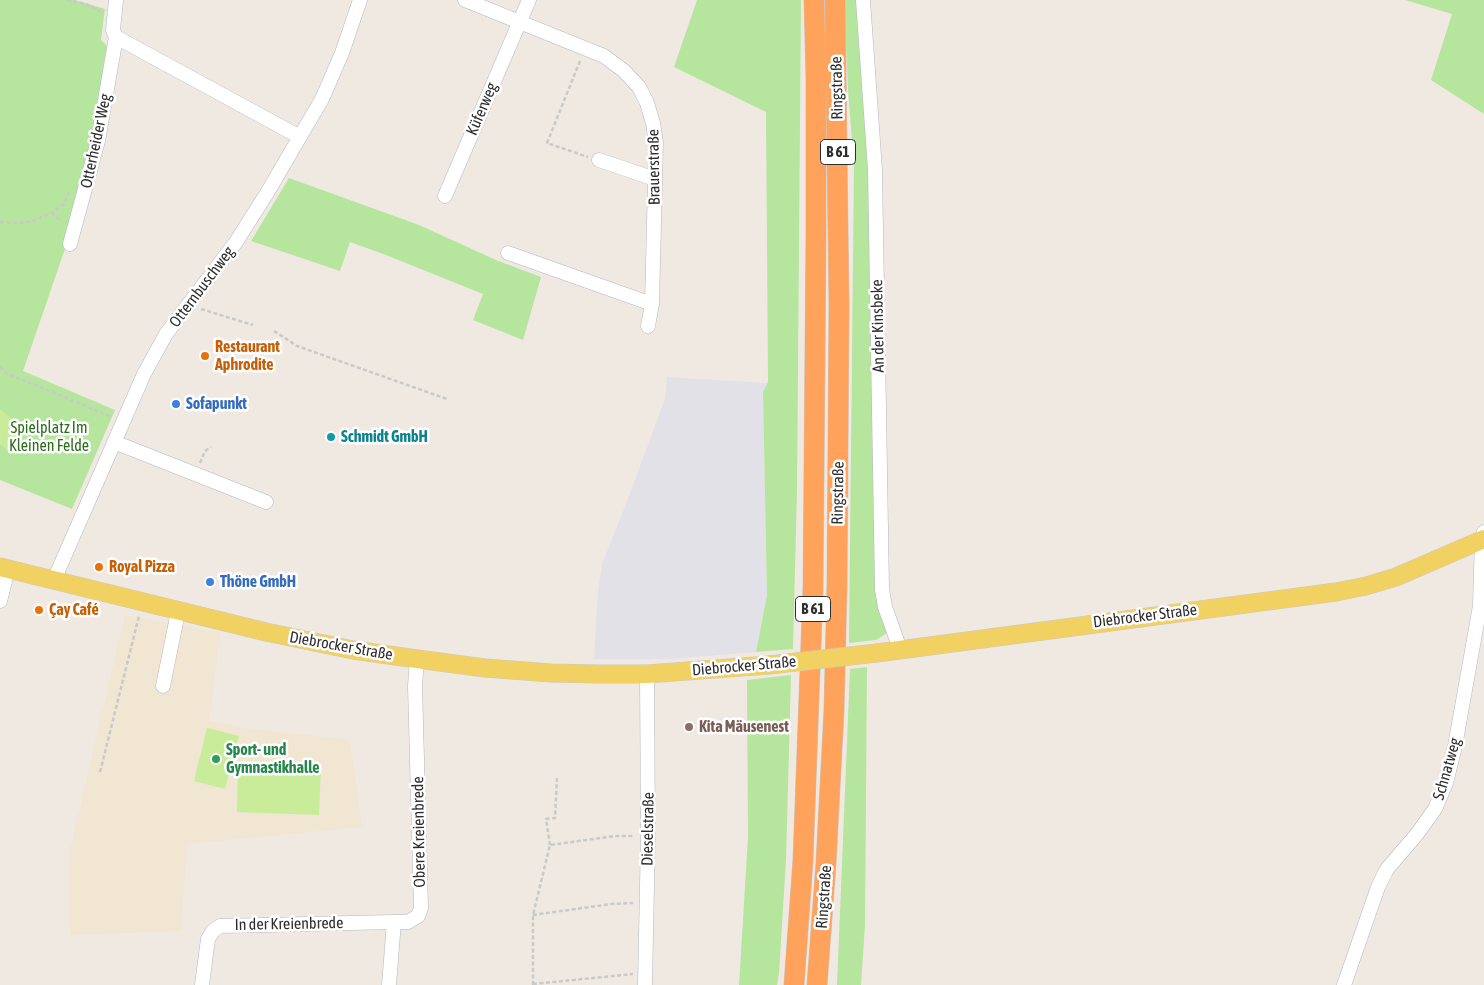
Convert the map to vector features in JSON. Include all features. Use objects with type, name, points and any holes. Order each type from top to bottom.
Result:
[{"type":"highway","name":"Ringstraße","points":[[794,985],[803,860],[813,590],[816,174],[814,0]]},
{"type":"highway","name":"Ringstraße","points":[[817,985],[834,710],[837,585],[839,295],[835,0]]},
{"type":"main road","name":"Diebrocker Straße","points":[[4,568],[178,612],[320,644],[417,660],[551,673],[647,674],[769,666],[1336,592],[1396,577],[1483,536]]},
{"type":"street","name":"Otterheider Weg","points":[[70,244],[98,141],[116,37],[113,30],[116,0]]},
{"type":"street","name":"Otternbuschweg","points":[[54,580],[144,374],[166,334],[236,242],[322,99],[342,53],[360,0]]},
{"type":"street","name":"Brauerstraße","points":[[465,0],[604,56],[624,71],[639,87],[653,123],[656,142],[652,304],[648,326]]},
{"type":"street","name":"Küferweg","points":[[445,196],[529,0]]},
{"type":"street","name":"An der Kinsbeke","points":[[863,0],[875,170],[882,589],[885,608],[900,649]]},
{"type":"street","points":[[116,37],[300,137]]},
{"type":"street","points":[[599,160],[655,179]]},
{"type":"street","points":[[508,254],[652,304]]},
{"type":"street","points":[[114,442],[266,502]]},
{"type":"street","name":"Schnatweg","points":[[1344,985],[1378,887],[1387,869],[1418,834],[1435,809],[1446,783],[1457,736],[1480,606],[1483,536]]},
{"type":"street","points":[[0,601],[4,568]]},
{"type":"street","points":[[163,686],[178,612]]},
{"type":"street","name":"Obere Kreienbrede","points":[[394,922],[408,922],[418,916],[421,908],[415,686],[417,660]]},
{"type":"street","name":"Dieselstraße","points":[[645,979],[648,836],[647,674]]},
{"type":"street","points":[[389,985],[394,922]]},
{"type":"street","name":"In der Kreienbrede","points":[[202,985],[208,939],[213,931],[220,926],[394,922]]},
{"type":"path","points":[[67,0],[86,4],[114,19]]},
{"type":"path","points":[[586,48],[547,143],[599,160]]},
{"type":"path","points":[[0,222],[19,223],[33,221],[51,213],[64,204],[71,186]]},
{"type":"path","points":[[188,305],[254,325]]},
{"type":"path","points":[[274,331],[297,346],[447,399]]},
{"type":"path","points":[[0,367],[6,373],[123,421]]},
{"type":"path","points":[[196,474],[205,451],[211,447]]},
{"type":"path","points":[[100,772],[139,615]]},
{"type":"path","points":[[557,778],[555,818],[546,819],[550,845],[533,915],[533,985],[645,979]]},
{"type":"path","points":[[550,845],[614,836],[648,836]]},
{"type":"path","points":[[533,915],[611,904],[647,902]]},
{"type":"shaded area","points":[[667,377],[768,383],[763,392],[767,595],[756,652],[669,659],[594,659],[598,593],[602,564],[665,399]]},
{"type":"shaded area","points":[[125,615],[220,633],[209,721],[251,729],[350,740],[362,827],[187,844],[181,931],[70,935],[70,851]]},
{"type":"green space","name":"Spielplatz Im Kleinen Felde","points":[[0,0],[75,0],[105,9],[101,40],[107,46],[90,149],[67,243],[23,371],[115,410],[72,509],[0,480]]},
{"type":"green space","points":[[697,0],[801,0],[797,490],[793,649],[756,652],[767,595],[763,392],[768,382],[766,112],[674,67]]},
{"type":"green space","points":[[844,0],[858,0],[870,175],[874,530],[879,609],[887,633],[876,640],[849,643],[854,165]]},
{"type":"green space","points":[[1405,0],[1484,0],[1484,114],[1431,80],[1452,14]]},
{"type":"green space","points":[[289,178],[419,225],[496,260],[541,277],[523,340],[473,320],[483,294],[386,255],[350,242],[340,271],[251,241]]},
{"type":"green space","points":[[0,409],[26,431],[8,451],[0,444]]},
{"type":"green space","points":[[867,667],[865,925],[861,985],[837,985],[850,669]]},
{"type":"green space","points":[[791,675],[786,860],[777,985],[739,985],[748,838],[747,680]]},
{"type":"green space","name":"Sport- und Gymnastikhalle","points":[[207,728],[239,736],[225,789],[194,781]]},
{"type":"green space","points":[[238,762],[321,765],[319,815],[237,812]]},
{"type":"place","name":"Restaurant Aphrodite","points":[[205,356]]},
{"type":"place","name":"Sofapunkt","points":[[176,404]]},
{"type":"place","name":"Schmidt GmbH","points":[[331,437]]},
{"type":"place","name":"Royal Pizza","points":[[99,567]]},
{"type":"place","name":"Thöne GmbH","points":[[210,582]]},
{"type":"place","name":"Çay Café","points":[[39,610]]},
{"type":"place","name":"Kita Mäusenest","points":[[689,727]]},
{"type":"place","name":"Sport- und Gymnastikhalle","points":[[216,759]]}]
